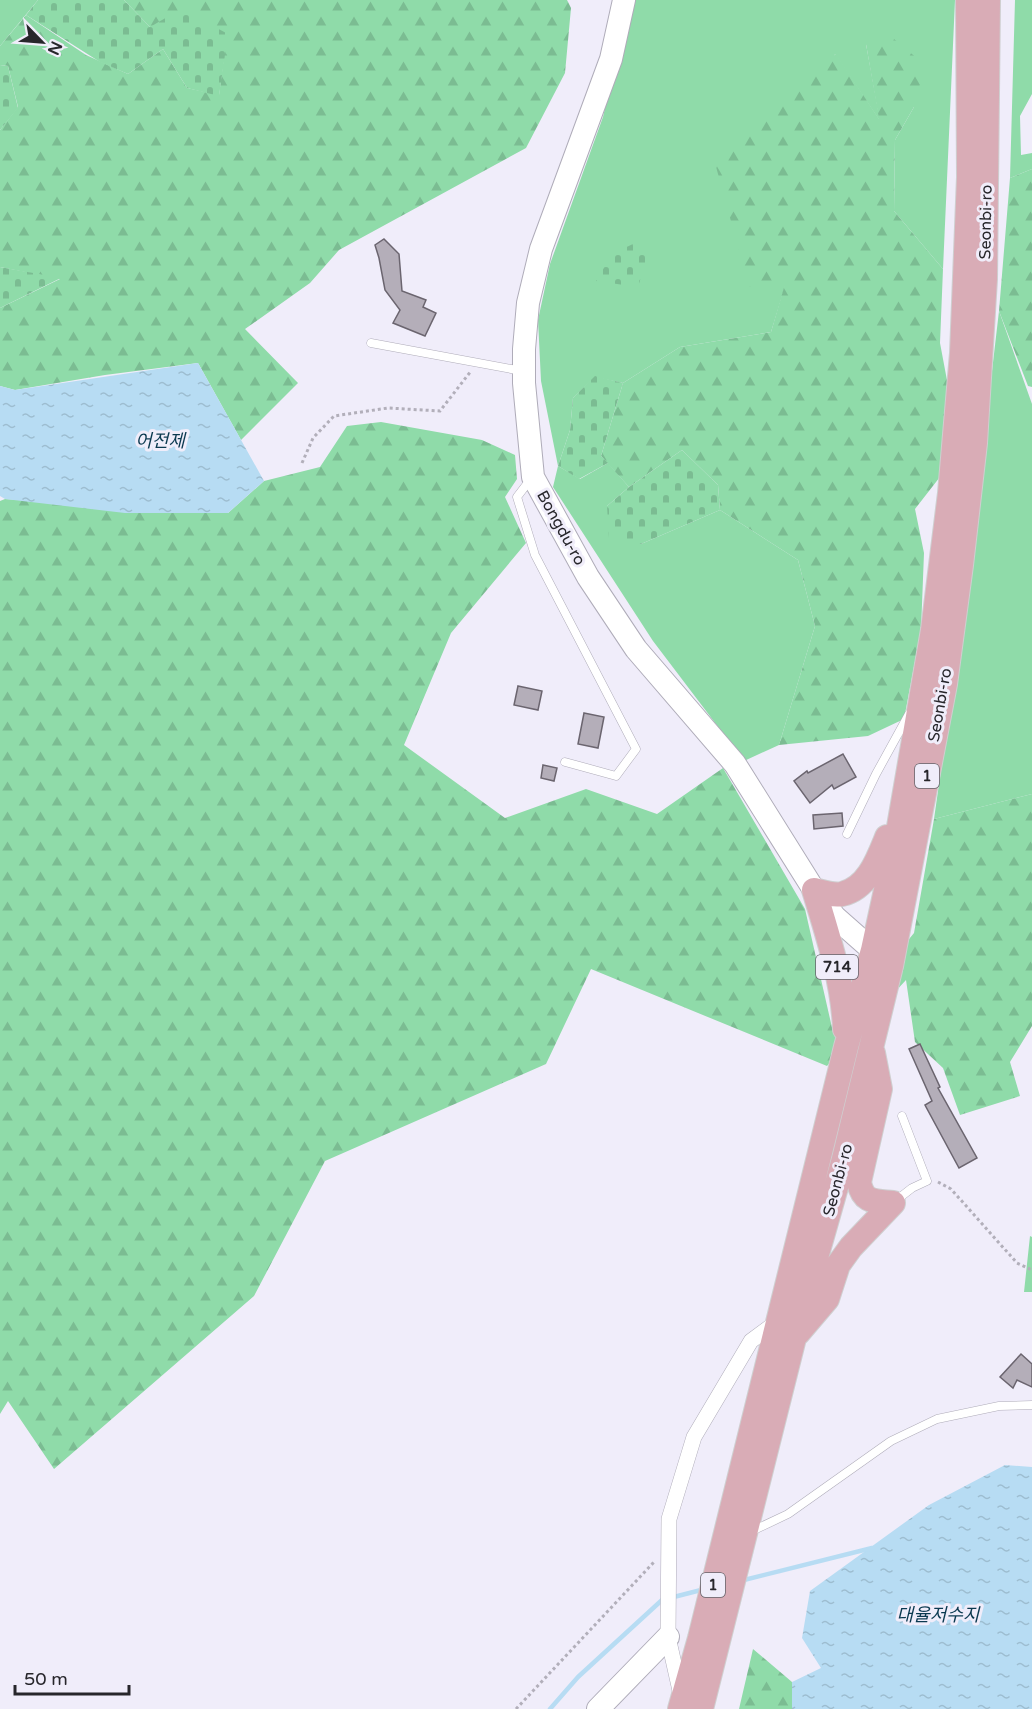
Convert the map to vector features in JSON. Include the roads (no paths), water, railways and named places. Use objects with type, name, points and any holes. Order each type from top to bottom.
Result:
[{"type":"main road","name":"Bongdu-ro","points":[[624,0],[611,59],[541,249],[528,303],[524,371],[533,477],[588,577],[636,649],[735,765],[814,890],[835,917],[891,966]]},
{"type":"main road","name":"Seonbi-ro","points":[[736,1532],[786,1329],[846,1047],[873,950],[933,630],[951,493],[962,353],[969,177],[968,0]]},
{"type":"main road","name":"Seonbi-ro","points":[[786,1329],[844,1159],[891,966],[945,684],[975,443],[985,279],[988,0]]},
{"type":"main road","points":[[814,890],[840,895],[854,890],[868,877],[886,840],[904,793]]},
{"type":"main road","name":"714","points":[[814,890],[838,970],[844,1004],[846,1047]]},
{"type":"main road","points":[[872,1044],[880,1089],[859,1182],[861,1193],[870,1200],[893,1203]]},
{"type":"main road","points":[[786,1329],[827,1299],[838,1264],[893,1203]]},
{"type":"main road","name":"1","points":[[688,1706],[710,1636],[736,1532]]},
{"type":"main road","points":[[598,1709],[668,1637]]},
{"type":"street","points":[[688,1706],[668,1637],[669,1519],[694,1437],[751,1341],[786,1329]]},
{"type":"lane","points":[[371,343],[524,371]]},
{"type":"lane","points":[[533,477],[517,497],[536,555],[636,749],[616,776],[565,762]]},
{"type":"lane","points":[[847,834],[876,774],[923,688]]},
{"type":"lane","points":[[893,1203],[912,1188],[927,1181],[902,1116]]},
{"type":"lane","points":[[736,1532],[788,1514],[891,1441],[937,1419],[999,1406],[1032,1405]]},
{"type":"water","name":"어전제","points":[[198,363],[264,481],[228,513],[125,513],[5,499],[0,496],[0,386],[15,390]]},
{"type":"water","name":"대율저수지","points":[[1005,1465],[1032,1467],[1032,1709],[792,1709],[792,1682],[821,1668],[802,1638],[810,1591],[929,1505]]},
{"type":"waterway","points":[[740,1581],[872,1548]]},
{"type":"waterway","points":[[550,1709],[578,1677],[662,1600],[705,1589]]}]
